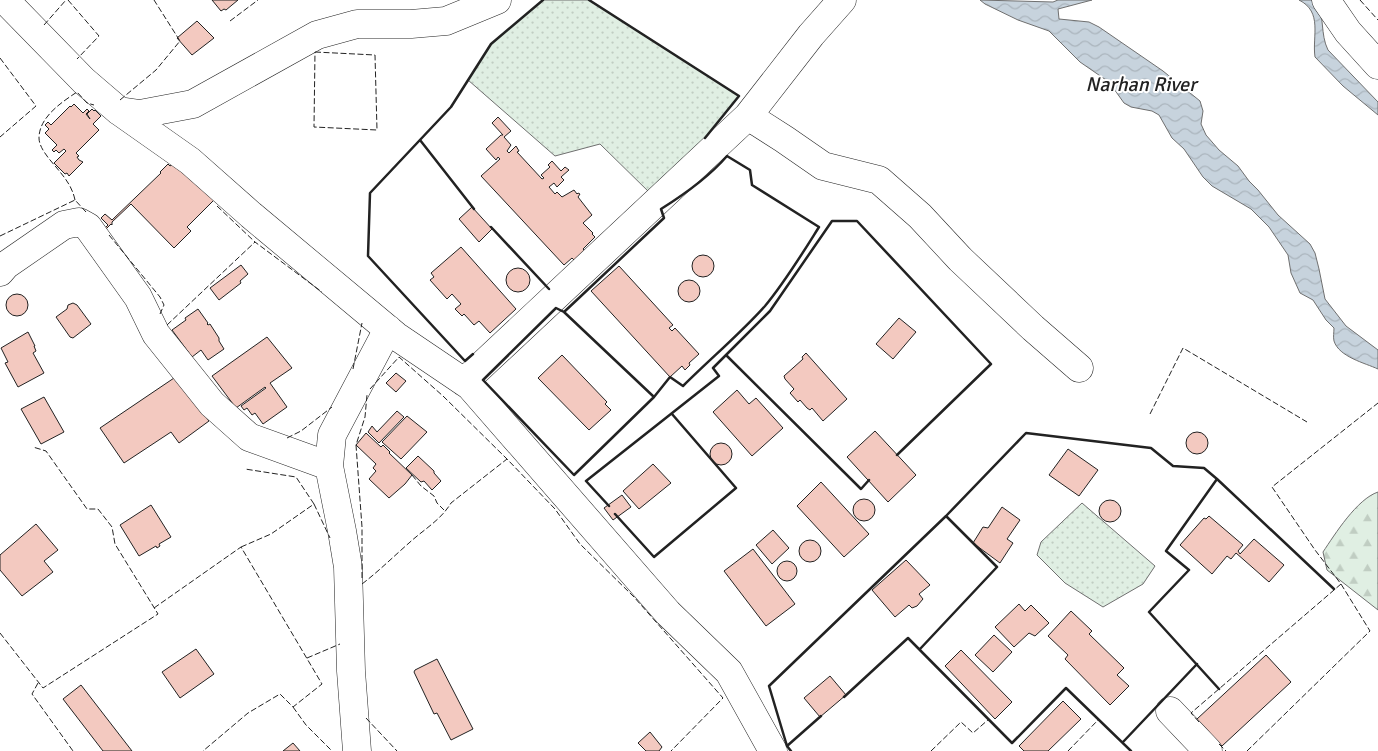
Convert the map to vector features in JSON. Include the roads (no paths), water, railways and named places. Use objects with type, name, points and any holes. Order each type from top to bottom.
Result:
[{"type":"street","points":[[5,0],[84,81],[119,112],[190,161],[250,215],[388,329],[470,386],[668,613],[729,672],[768,750]]},
{"type":"street","points":[[119,112],[140,114],[193,104],[317,35],[357,24],[411,24],[446,21],[497,0]]},
{"type":"street","points":[[464,382],[748,116],[811,35],[842,0]]},
{"type":"street","points":[[1326,0],[1348,32],[1378,65]]},
{"type":"street","points":[[748,116],[823,166],[879,180],[920,216],[960,259],[1032,328],[1079,368]]},
{"type":"street","points":[[0,272],[6,265],[64,225],[79,222],[88,227],[138,297],[156,334],[212,404],[249,437],[329,466]]},
{"type":"street","points":[[357,751],[351,671],[348,567],[329,466],[332,435],[388,329]]},
{"type":"street","points":[[1170,712],[1208,751]]},
{"type":"water","name":"Narhan River","points":[[980,0],[1053,2],[1058,0],[1092,0],[1058,9],[1059,19],[1089,22],[1099,27],[1163,71],[1200,101],[1203,111],[1201,124],[1206,135],[1219,150],[1238,166],[1278,215],[1310,244],[1315,253],[1325,299],[1346,326],[1378,350],[1378,369],[1353,359],[1337,347],[1334,339],[1334,328],[1326,320],[1313,300],[1300,293],[1291,273],[1288,255],[1269,227],[1251,209],[1212,186],[1203,177],[1184,149],[1172,138],[1159,115],[1152,111],[1131,107],[1124,103],[1109,82],[1080,62],[1049,31],[1018,20]]},
{"type":"water","points":[[1299,0],[1316,0],[1321,12],[1324,38],[1328,50],[1378,102],[1378,115],[1343,86],[1315,57],[1314,18],[1306,5]]}]
